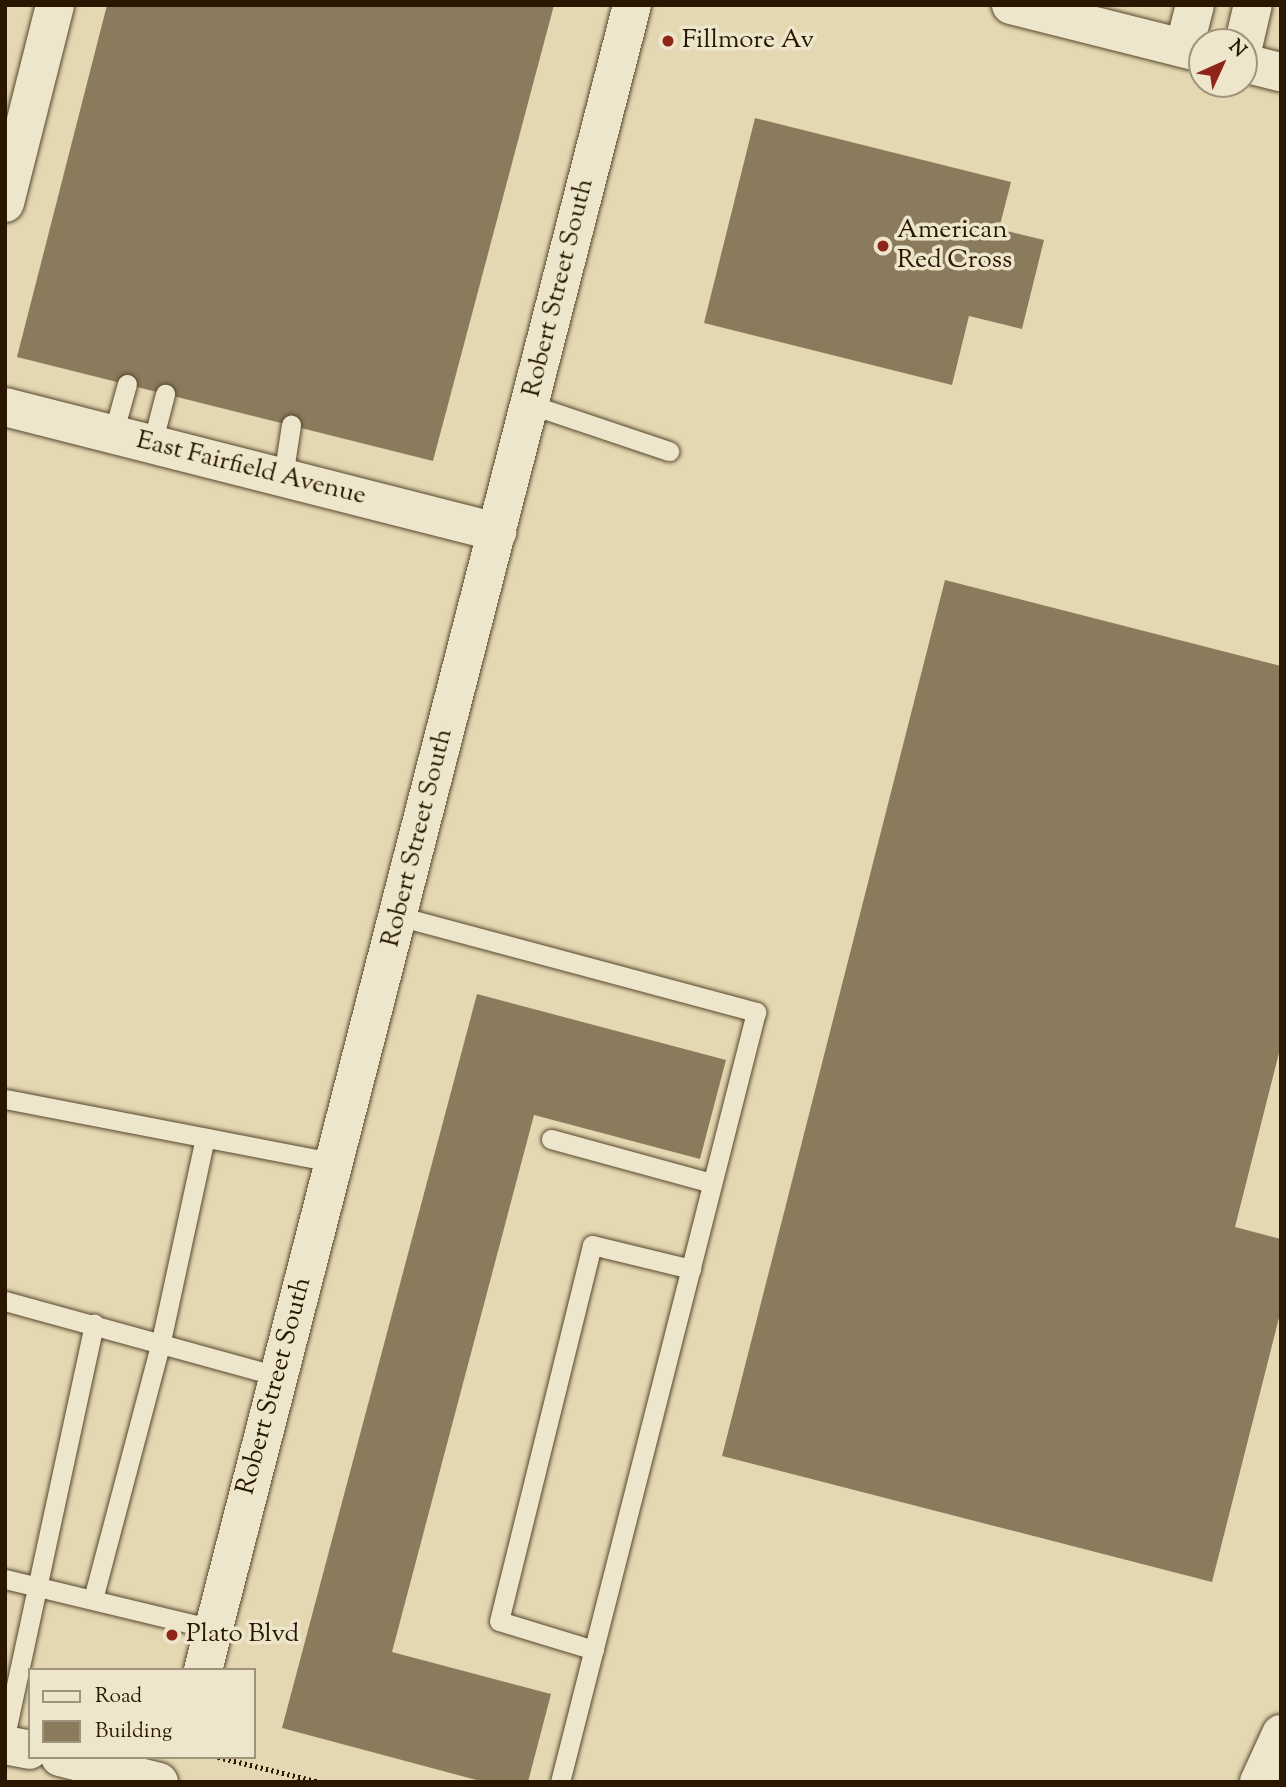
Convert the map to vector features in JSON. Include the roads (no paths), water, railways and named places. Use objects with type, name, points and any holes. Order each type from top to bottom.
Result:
[{"type":"main road","points":[[5,203],[55,5]]},
{"type":"main road","name":"Robert Street South","points":[[204,1668],[632,5]]},
{"type":"main road","points":[[1011,5],[1188,49]]},
{"type":"main road","points":[[1194,28],[1195,5]]},
{"type":"main road","points":[[1248,28],[1253,5]]},
{"type":"main road","points":[[1258,66],[1281,72]]},
{"type":"main road","name":"East Fairfield Avenue","points":[[5,407],[497,531]]},
{"type":"main road","points":[[1259,1782],[1280,1737]]},
{"type":"main road","points":[[5,1745],[28,1750]]},
{"type":"main road","points":[[68,1759],[159,1782]]},
{"type":"main road","points":[[173,1782],[179,1759]]},
{"type":"lane","points":[[113,434],[127,384]]},
{"type":"lane","points":[[152,444],[165,394]]},
{"type":"lane","points":[[529,404],[669,450]]},
{"type":"lane","points":[[283,477],[291,425]]},
{"type":"lane","points":[[398,916],[756,1012],[560,1782]]},
{"type":"lane","points":[[5,1098],[333,1162]]},
{"type":"lane","points":[[93,1599],[161,1341],[205,1138]]},
{"type":"lane","points":[[551,1139],[712,1183]]},
{"type":"lane","points":[[594,1650],[499,1621],[592,1245],[691,1269]]},
{"type":"lane","points":[[5,1301],[161,1341],[278,1376]]},
{"type":"lane","points":[[5,1736],[94,1323]]},
{"type":"lane","points":[[5,1579],[214,1629]]},
{"type":"place","name":"Fillmore Av","points":[[668,41]]},
{"type":"place","name":"American Red Cross","points":[[883,246]]},
{"type":"place","name":"Plato Blvd","points":[[172,1635]]}]
